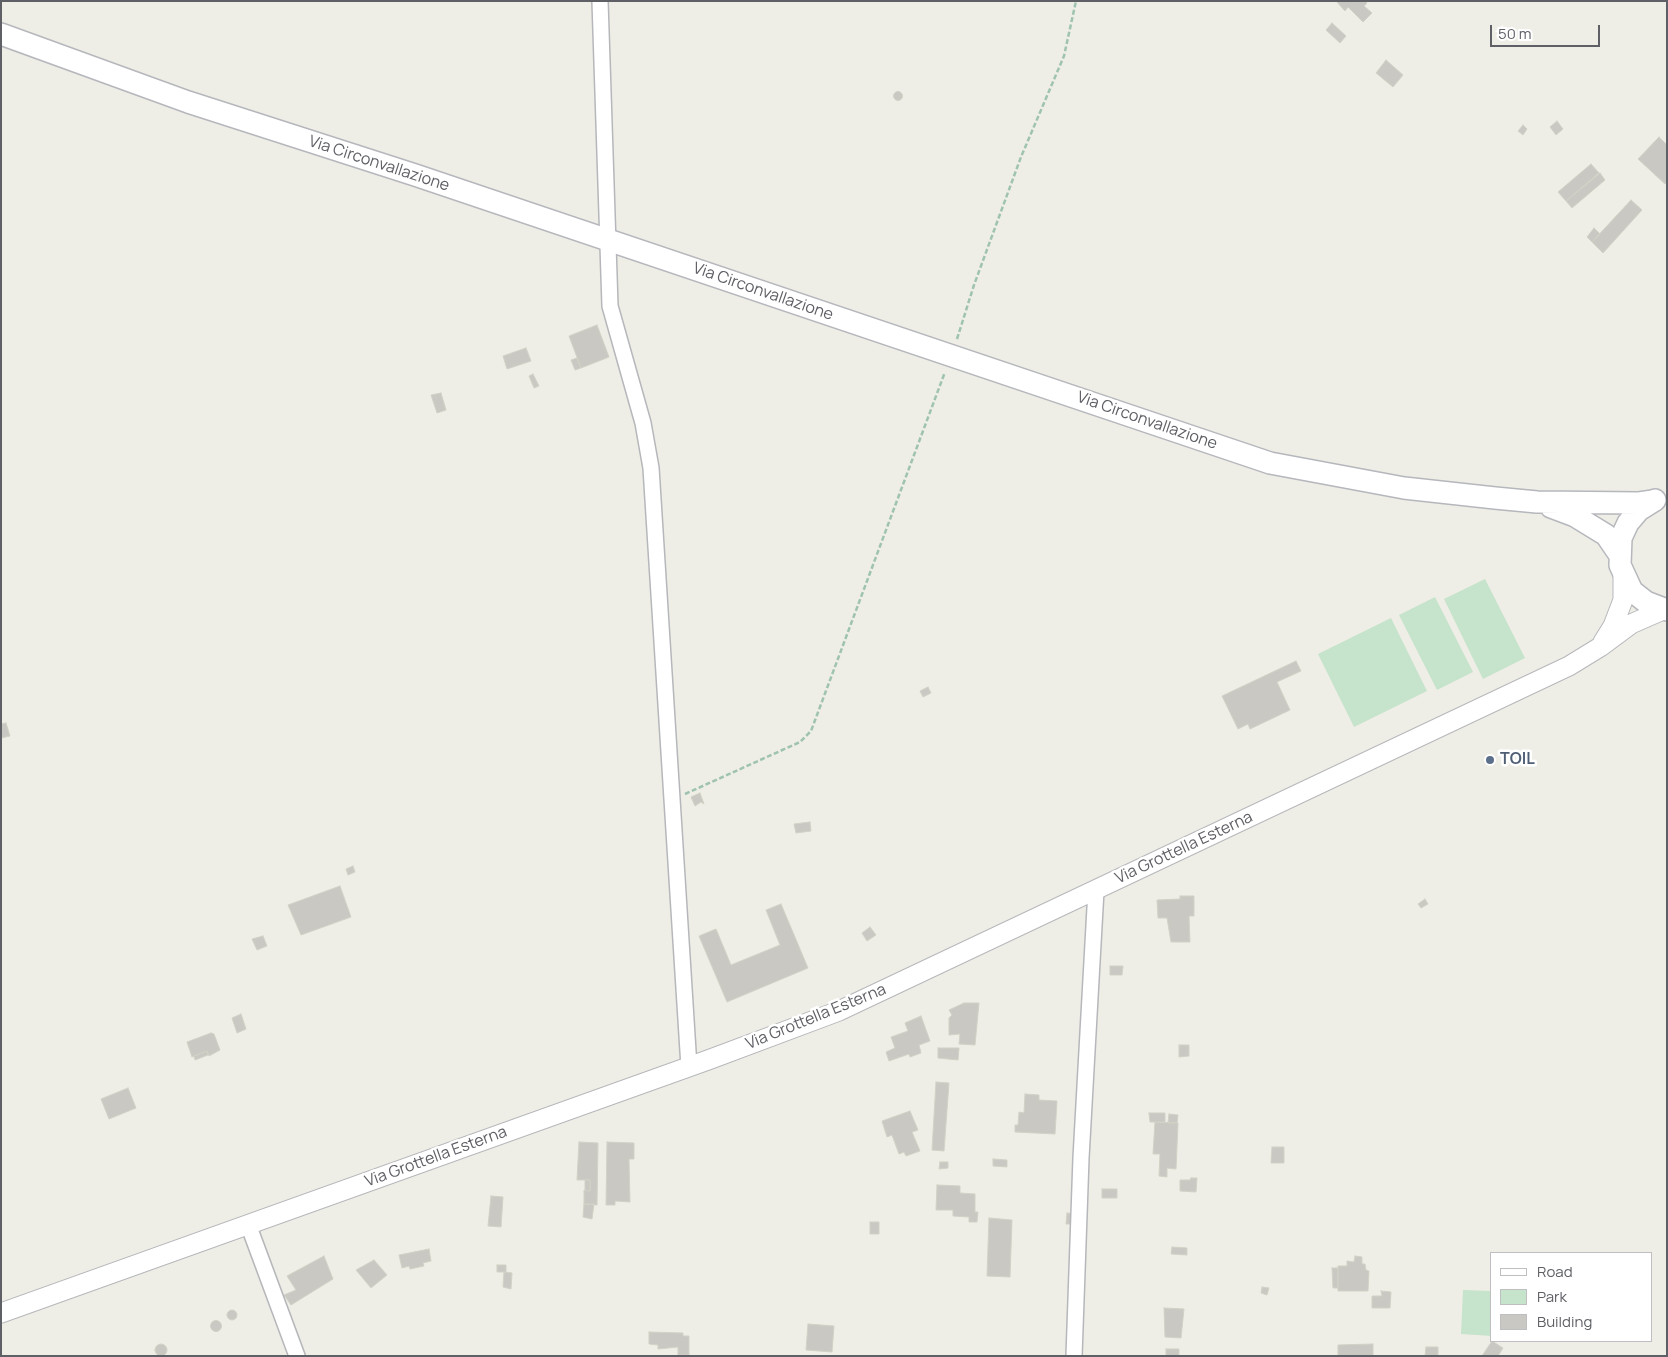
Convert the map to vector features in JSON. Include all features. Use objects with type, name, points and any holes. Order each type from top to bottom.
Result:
[{"type":"main road","name":"Via Circonvallazione","points":[[1,34],[188,102],[952,355],[1270,463],[1404,488],[1536,502]]},
{"type":"main road","points":[[1536,502],[1639,503],[1660,499]]},
{"type":"main road","points":[[1660,499],[1639,510],[1628,523],[1621,538],[1619,554],[1623,575],[1632,591],[1646,602],[1665,610]]},
{"type":"main road","points":[[1536,502],[1575,516],[1606,535],[1619,554]]},
{"type":"street","points":[[600,1],[610,306],[643,423],[650,468],[689,1067]]},
{"type":"street","points":[[1600,647],[1613,626],[1623,600],[1623,575]]},
{"type":"street","name":"Via Grottella Esterna","points":[[1,1313],[689,1067],[839,1010],[1569,666],[1600,647],[1630,624],[1665,610]]},
{"type":"street","points":[[1074,1356],[1081,1158],[1096,890]]},
{"type":"street","points":[[248,1224],[297,1356]]},
{"type":"path","points":[[673,800],[800,742],[811,731],[874,566],[912,456],[952,355],[974,285],[1021,157],[1064,56],[1076,1]]},
{"type":"green space","points":[[1485,579],[1525,658],[1483,679],[1444,599]]},
{"type":"green space","points":[[1435,597],[1473,672],[1437,690],[1399,615]]},
{"type":"green space","points":[[1391,618],[1427,691],[1354,727],[1318,654]]},
{"type":"green space","points":[[1463,1290],[1490,1291],[1490,1336],[1461,1334]]},
{"type":"building","points":[[1336,1],[1365,1],[1367,3],[1364,6],[1372,13],[1363,22],[1348,7],[1345,11]]},
{"type":"building","points":[[1332,23],[1346,36],[1340,43],[1326,30]]},
{"type":"building","points":[[1386,60],[1403,75],[1393,87],[1376,73]]},
{"type":"building","points":[[898,92],[902,96],[898,100],[894,96]]},
{"type":"building","points":[[1557,121],[1563,129],[1556,135],[1550,127]]},
{"type":"building","points":[[1523,125],[1527,129],[1523,135],[1518,131]]},
{"type":"building","points":[[1659,137],[1667,145],[1667,181],[1665,184],[1638,159]]},
{"type":"building","points":[[1591,164],[1599,173],[1566,201],[1558,192]]},
{"type":"building","points":[[1600,173],[1605,180],[1572,208],[1566,201]]},
{"type":"building","points":[[1631,200],[1642,210],[1603,253],[1592,242]]},
{"type":"building","points":[[1594,228],[1600,234],[1592,242],[1587,237]]},
{"type":"building","points":[[597,325],[609,357],[581,368],[569,336]]},
{"type":"building","points":[[526,348],[531,361],[507,369],[503,356]]},
{"type":"building","points":[[577,358],[581,368],[575,370],[571,360]]},
{"type":"building","points":[[533,374],[539,386],[534,388],[529,376]]},
{"type":"building","points":[[441,393],[446,410],[437,413],[431,395]]},
{"type":"building","points":[[1296,661],[1301,671],[1277,682],[1290,710],[1250,729],[1248,724],[1238,729],[1222,696]]},
{"type":"building","points":[[928,687],[931,693],[923,697],[920,691]]},
{"type":"building","points":[[6,723],[10,736],[1,738],[1,724]]},
{"type":"building","points":[[700,793],[704,804],[701,802],[695,806],[691,797]]},
{"type":"building","points":[[810,822],[811,831],[796,833],[794,824]]},
{"type":"building","points":[[353,866],[355,872],[348,875],[346,869]]},
{"type":"building","points":[[340,886],[351,917],[301,935],[288,905]]},
{"type":"building","points":[[1180,896],[1194,896],[1194,916],[1189,916],[1190,942],[1171,942],[1167,918],[1158,918],[1157,900],[1180,899]]},
{"type":"building","points":[[1425,899],[1428,904],[1421,908],[1418,904]]},
{"type":"building","points":[[781,904],[808,968],[727,1002],[699,936],[716,929],[731,965],[780,945],[766,910]]},
{"type":"building","points":[[870,927],[876,935],[867,941],[862,933]]},
{"type":"building","points":[[263,936],[267,946],[257,950],[252,939]]},
{"type":"building","points":[[1110,966],[1123,966],[1122,975],[1110,975]]},
{"type":"building","points":[[964,1003],[979,1003],[975,1045],[959,1044],[960,1034],[949,1035],[949,1018],[952,1015],[949,1010]]},
{"type":"building","points":[[241,1014],[246,1029],[237,1033],[232,1018]]},
{"type":"building","points":[[921,1016],[930,1041],[919,1045],[921,1053],[910,1057],[909,1054],[889,1061],[886,1052],[895,1048],[891,1037],[908,1031],[905,1023]]},
{"type":"building","points":[[211,1033],[214,1034],[220,1050],[209,1056],[207,1051],[192,1057],[187,1042]]},
{"type":"building","points":[[1179,1045],[1189,1045],[1189,1056],[1179,1057]]},
{"type":"building","points":[[938,1048],[959,1048],[958,1060],[938,1058]]},
{"type":"building","points":[[207,1051],[208,1055],[195,1060],[194,1056]]},
{"type":"building","points":[[936,1082],[949,1083],[944,1151],[932,1150]]},
{"type":"building","points":[[128,1088],[136,1108],[109,1119],[101,1099]]},
{"type":"building","points":[[1025,1094],[1039,1095],[1039,1100],[1057,1101],[1055,1134],[1015,1132],[1015,1125],[1018,1125],[1019,1112],[1024,1113]]},
{"type":"building","points":[[910,1111],[918,1130],[912,1132],[920,1151],[906,1156],[904,1152],[899,1154],[892,1135],[887,1137],[882,1121]]},
{"type":"building","points":[[1149,1113],[1165,1113],[1165,1122],[1150,1122]]},
{"type":"building","points":[[1169,1114],[1178,1115],[1177,1123],[1168,1123]]},
{"type":"building","points":[[1155,1122],[1178,1123],[1176,1169],[1167,1168],[1167,1177],[1159,1176],[1160,1154],[1153,1154]]},
{"type":"building","points":[[579,1142],[598,1143],[597,1205],[584,1204],[584,1190],[590,1191],[590,1180],[577,1180]]},
{"type":"building","points":[[607,1142],[634,1143],[634,1159],[629,1159],[630,1202],[615,1201],[615,1205],[606,1205]]},
{"type":"building","points":[[1272,1147],[1284,1147],[1284,1163],[1271,1163]]},
{"type":"building","points":[[993,1159],[1007,1160],[1007,1167],[993,1166]]},
{"type":"building","points":[[940,1162],[948,1162],[948,1168],[939,1169]]},
{"type":"building","points":[[1191,1178],[1197,1178],[1196,1192],[1180,1191],[1180,1180],[1190,1180]]},
{"type":"building","points":[[585,1180],[590,1180],[590,1191],[585,1190]]},
{"type":"building","points":[[937,1185],[960,1186],[960,1193],[975,1194],[975,1212],[978,1212],[977,1222],[969,1222],[969,1217],[953,1216],[953,1210],[936,1210]]},
{"type":"building","points":[[1102,1189],[1117,1189],[1117,1198],[1102,1198]]},
{"type":"building","points":[[491,1196],[503,1197],[501,1227],[488,1226]]},
{"type":"building","points":[[584,1204],[594,1204],[592,1219],[583,1217]]},
{"type":"building","points":[[1067,1213],[1078,1214],[1077,1224],[1066,1224]]},
{"type":"building","points":[[989,1218],[1012,1220],[1010,1277],[987,1276]]},
{"type":"building","points":[[870,1222],[879,1222],[879,1234],[870,1234]]},
{"type":"building","points":[[1172,1247],[1187,1248],[1187,1255],[1171,1254]]},
{"type":"building","points":[[429,1249],[431,1261],[423,1263],[424,1266],[410,1269],[409,1266],[402,1268],[399,1255]]},
{"type":"building","points":[[324,1256],[333,1279],[291,1305],[284,1295],[296,1290],[287,1276]]},
{"type":"building","points":[[1355,1256],[1362,1257],[1362,1264],[1365,1264],[1366,1270],[1369,1271],[1368,1291],[1338,1291],[1338,1266],[1347,1266],[1347,1261],[1354,1262]]},
{"type":"building","points":[[374,1260],[387,1275],[371,1288],[356,1270]]},
{"type":"building","points":[[497,1265],[506,1265],[506,1272],[497,1272]]},
{"type":"building","points":[[1332,1268],[1338,1268],[1338,1288],[1333,1288]]},
{"type":"building","points":[[504,1272],[512,1273],[511,1289],[503,1287]]},
{"type":"building","points":[[1262,1287],[1269,1288],[1267,1295],[1261,1293]]},
{"type":"building","points":[[1381,1291],[1391,1292],[1390,1308],[1372,1308],[1372,1296],[1382,1296]]},
{"type":"building","points":[[1164,1308],[1184,1309],[1181,1338],[1165,1337]]},
{"type":"building","points":[[230,1310],[234,1310],[237,1315],[236,1319],[230,1320],[227,1317],[227,1313]]},
{"type":"building","points":[[214,1321],[218,1321],[221,1326],[220,1330],[214,1331],[211,1328],[211,1324]]},
{"type":"building","points":[[808,1324],[834,1326],[832,1352],[806,1350]]},
{"type":"building","points":[[649,1332],[683,1333],[683,1336],[689,1336],[689,1355],[678,1355],[678,1347],[658,1349],[658,1345],[649,1344]]},
{"type":"building","points":[[1491,1342],[1503,1348],[1498,1356],[1482,1356]]},
{"type":"building","points":[[159,1344],[163,1344],[167,1350],[163,1356],[159,1356],[155,1352],[155,1348]]},
{"type":"building","points":[[1373,1344],[1373,1356],[1338,1356],[1338,1345]]},
{"type":"building","points":[[1426,1347],[1438,1347],[1438,1356],[1425,1356]]},
{"type":"building","points":[[1166,1349],[1179,1349],[1179,1356],[1166,1356]]},
{"type":"place","name":"TOIL","points":[[1490,760]]}]
